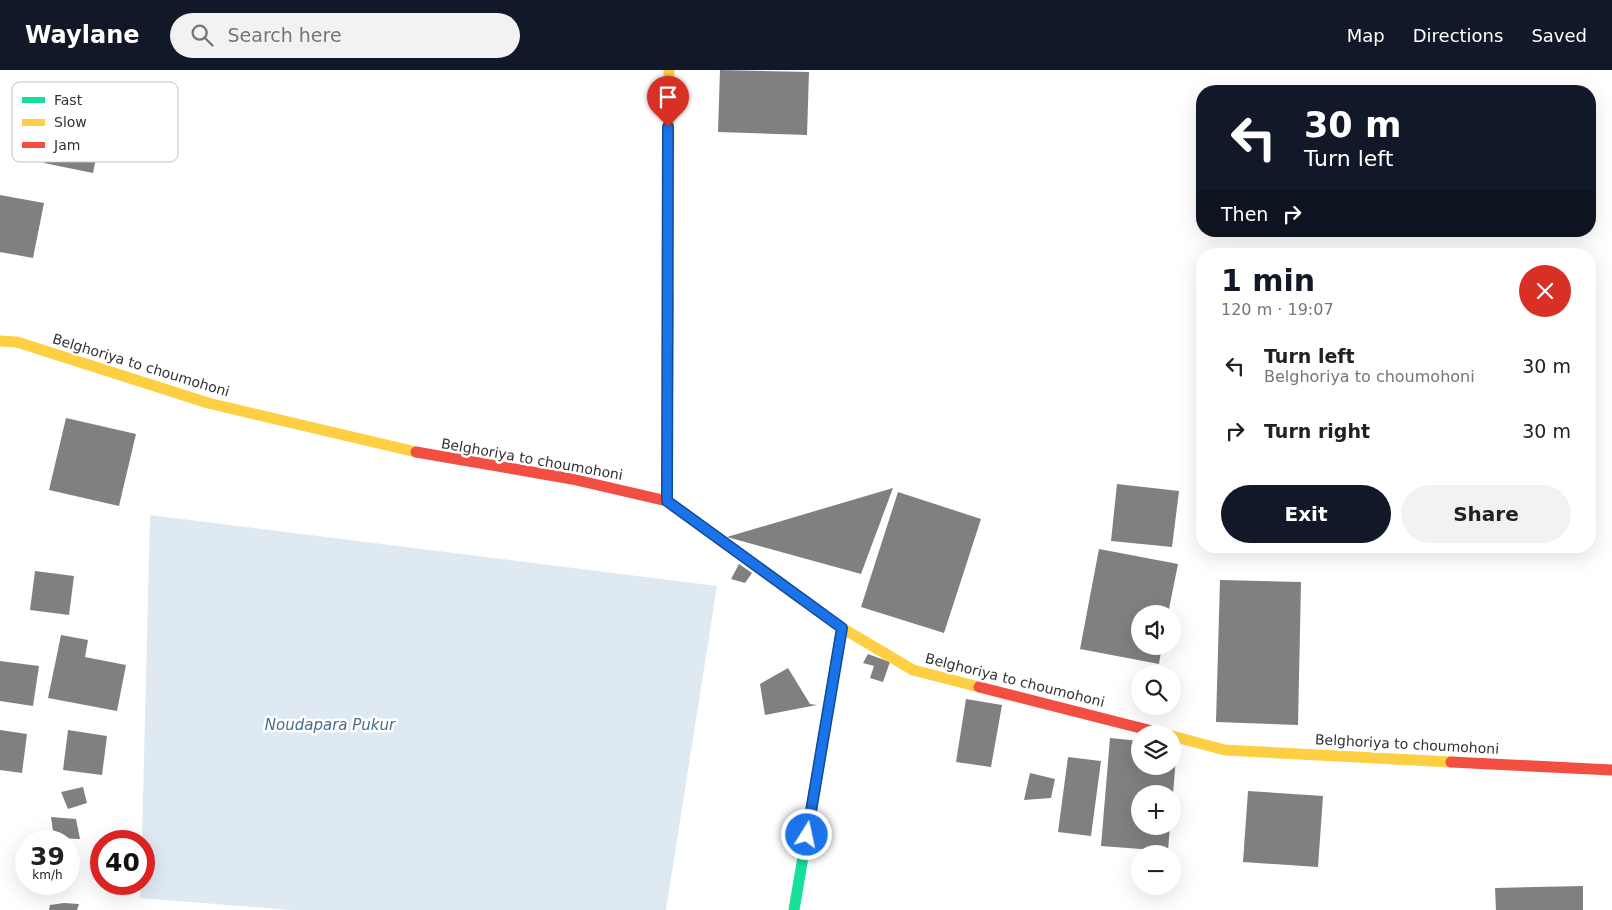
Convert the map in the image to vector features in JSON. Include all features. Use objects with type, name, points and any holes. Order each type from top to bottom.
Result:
[{"type":"street","points":[[667,501],[669,70]]},
{"type":"street","name":"Belghoriya to choumohoni","points":[[0,340],[17,342],[218,405],[432,456],[572,479],[667,501],[842,628],[913,670],[1131,726]]},
{"type":"street","points":[[794,910],[842,628]]},
{"type":"street","name":"Belghoriya to choumohoni","points":[[1181,738],[1225,750],[1612,770]]},
{"type":"water","name":"Noudapara Pukur","points":[[150,515],[717,586],[666,910],[290,910],[140,898],[140,895],[155,895],[155,830],[142,830]]},
{"type":"building","points":[[720,70],[809,72],[807,135],[718,132]]},
{"type":"building","points":[[44,162],[95,162],[93,173]]},
{"type":"building","points":[[0,195],[44,203],[33,258],[0,252]]},
{"type":"building","points":[[66,418],[136,434],[119,506],[49,490]]},
{"type":"building","points":[[1117,484],[1179,491],[1172,547],[1111,541]]},
{"type":"building","points":[[893,488],[861,574],[727,537]]},
{"type":"building","points":[[898,492],[981,519],[944,633],[861,607]]},
{"type":"building","points":[[1099,549],[1178,564],[1170,605],[1131,605],[1131,655],[1160,655],[1159,664],[1080,649]]},
{"type":"building","points":[[739,564],[752,573],[745,583],[731,579]]},
{"type":"building","points":[[35,571],[74,576],[69,615],[30,610]]},
{"type":"building","points":[[1220,580],[1301,582],[1298,725],[1216,722]]},
{"type":"building","points":[[61,635],[88,640],[85,657],[126,665],[117,711],[48,698]]},
{"type":"building","points":[[868,654],[890,662],[883,682],[870,678],[874,666],[863,663]]},
{"type":"building","points":[[0,661],[39,666],[33,706],[0,701]]},
{"type":"building","points":[[788,668],[810,704],[817,705],[765,715],[760,684]]},
{"type":"building","points":[[966,699],[1002,705],[991,767],[956,762]]},
{"type":"building","points":[[0,730],[27,734],[22,773],[0,770]]},
{"type":"building","points":[[68,730],[107,736],[102,775],[63,770]]},
{"type":"building","points":[[1110,738],[1131,740],[1131,775],[1175,775],[1174,785],[1131,785],[1131,835],[1169,835],[1168,845],[1131,845],[1131,848],[1101,846]]},
{"type":"building","points":[[1068,757],[1101,761],[1091,836],[1058,832]]},
{"type":"building","points":[[1030,773],[1055,779],[1051,798],[1024,800]]},
{"type":"building","points":[[83,787],[87,803],[68,809],[61,792]]},
{"type":"building","points":[[1248,791],[1323,796],[1318,867],[1243,862]]},
{"type":"building","points":[[51,817],[76,819],[78,830],[53,830]]},
{"type":"building","points":[[1583,886],[1583,910],[1496,910],[1495,888]]},
{"type":"building","points":[[64,903],[79,904],[77,910],[49,910],[50,905]]},
{"type":"traffic: fast","points":[[794,910],[842,628]]},
{"type":"traffic: slow","points":[[668,295],[669,70]]},
{"type":"traffic: slow","points":[[0,341],[17,342],[208,403],[416,452]]},
{"type":"traffic: slow","points":[[803,600],[842,628],[913,670],[979,687]]},
{"type":"traffic: slow","points":[[1181,738],[1225,750],[1451,762]]},
{"type":"traffic: jam","points":[[667,501],[668,295]]},
{"type":"traffic: jam","points":[[416,452],[572,479],[667,501],[803,600]]},
{"type":"traffic: jam","points":[[979,687],[1131,726]]},
{"type":"traffic: jam","points":[[1451,762],[1612,770]]},
{"type":"route","points":[[668,127],[667,501],[842,628],[807,835]]}]
